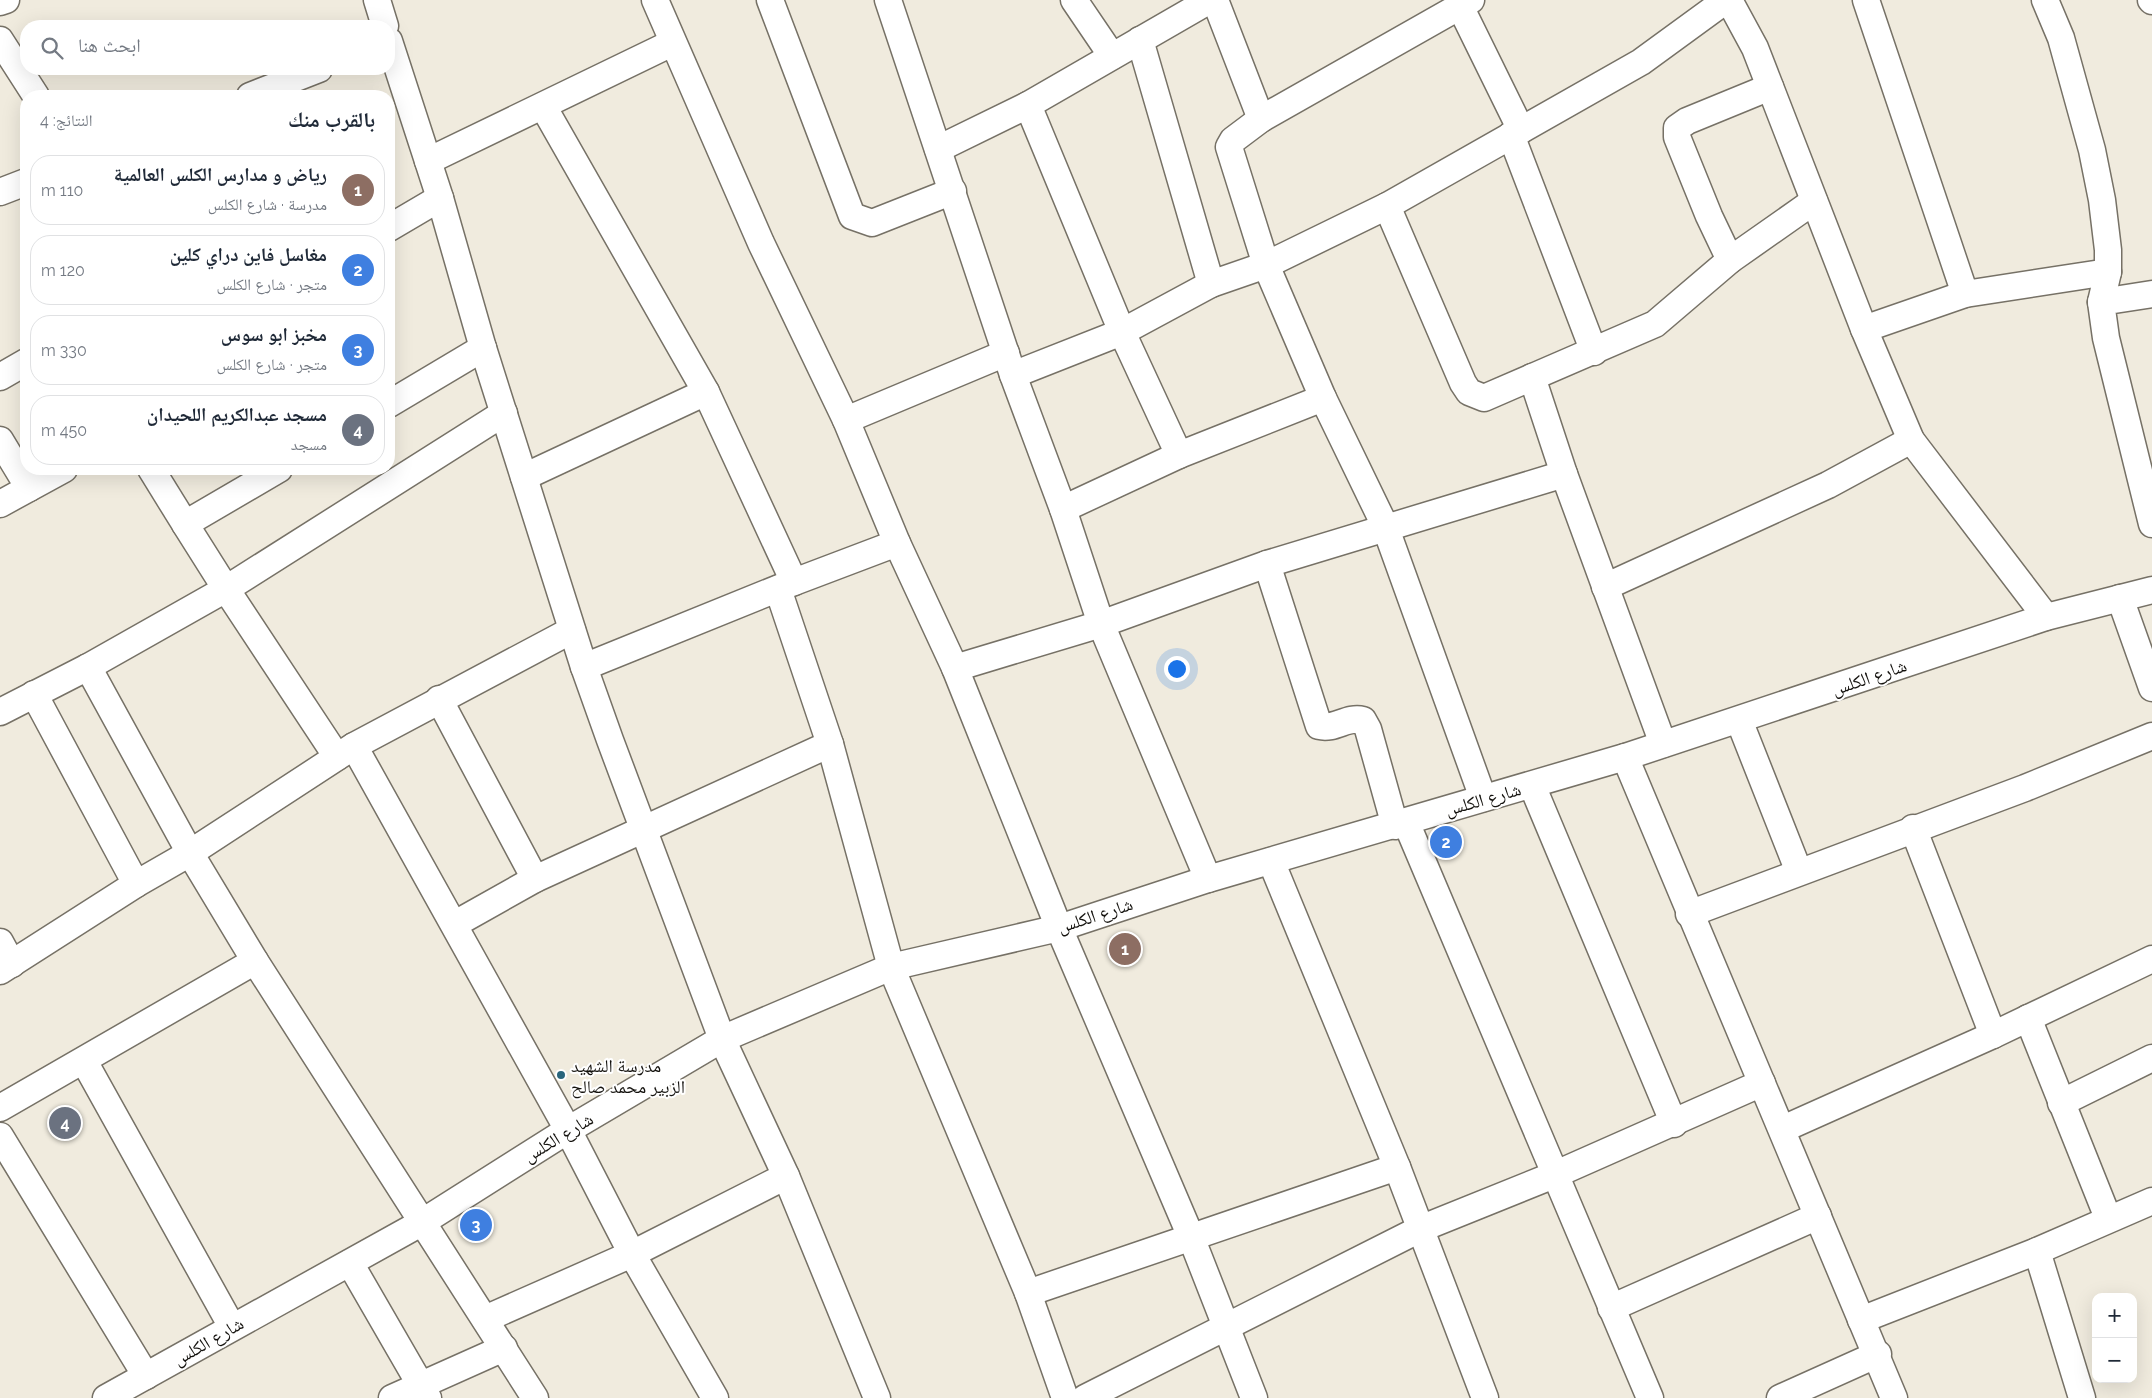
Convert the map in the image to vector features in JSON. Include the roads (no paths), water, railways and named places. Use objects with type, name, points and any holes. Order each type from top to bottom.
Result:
[{"type":"street","points":[[0,2],[6,0]]},
{"type":"street","points":[[377,0],[383,20]]},
{"type":"street","points":[[655,0],[672,43],[761,243],[846,420],[897,543],[955,668],[1059,928],[1191,1237],[1254,1398]]},
{"type":"street","points":[[770,0],[852,216],[872,223],[953,191]]},
{"type":"street","points":[[888,0],[1009,364],[1063,508],[1100,624],[1208,879]]},
{"type":"street","points":[[1074,0],[1112,56]]},
{"type":"street","points":[[938,149],[1028,105],[1210,0]]},
{"type":"street","points":[[1215,0],[1261,119]]},
{"type":"street","points":[[846,420],[1009,364],[1122,332],[1211,284],[1266,265],[1387,206],[1641,62],[1727,0],[1755,48],[1864,328],[1911,440],[2046,617]]},
{"type":"street","points":[[1866,0],[1965,294]]},
{"type":"street","points":[[2045,0],[2061,38],[2092,150],[2106,233],[2108,272],[2102,302],[2106,338],[2152,524]]},
{"type":"street","points":[[1483,798],[1385,526],[1323,398],[1266,265],[1229,147],[1233,140],[1261,119],[1465,3],[1516,133],[1594,352]]},
{"type":"street","points":[[0,40],[20,71]]},
{"type":"street","points":[[1140,40],[1211,284]]},
{"type":"street","points":[[428,161],[672,43]]},
{"type":"street","points":[[395,59],[440,198],[483,348],[584,667],[722,1039],[786,1176],[877,1398]]},
{"type":"street","points":[[22,75],[32,90]]},
{"type":"street","points":[[265,90],[304,75]]},
{"type":"street","points":[[1730,260],[1708,216],[1677,137],[1677,128],[1687,121],[1770,87]]},
{"type":"street","points":[[1028,105],[1122,332],[1179,455]]},
{"type":"street","points":[[543,106],[706,392],[786,585],[891,967],[1028,1293],[1065,1398]]},
{"type":"street","points":[[0,192],[20,184]]},
{"type":"street","points":[[395,224],[440,198]]},
{"type":"street","points":[[1387,206],[1469,392],[1484,398],[1655,324],[1730,260],[1814,201]]},
{"type":"street","points":[[1864,328],[1965,294],[2108,272]]},
{"type":"street","points":[[2102,302],[2152,294]]},
{"type":"street","points":[[395,400],[483,348]]},
{"type":"street","points":[[0,378],[20,366]]},
{"type":"street","points":[[1532,376],[1564,474],[1663,744]]},
{"type":"street","points":[[524,477],[706,392]]},
{"type":"street","points":[[1063,508],[1179,455],[1323,398]]},
{"type":"street","points":[[0,712],[88,668],[226,589],[504,413]]},
{"type":"street","points":[[0,440],[20,473]]},
{"type":"street","points":[[1605,588],[1828,485],[1911,440]]},
{"type":"street","points":[[955,668],[1100,624],[1267,564],[1385,526],[1564,474]]},
{"type":"street","points":[[21,475],[29,488]]},
{"type":"street","points":[[0,504],[53,475]]},
{"type":"street","points":[[155,475],[226,589],[346,751],[455,924],[568,1130],[632,1254],[714,1398]]},
{"type":"street","points":[[185,524],[269,475]]},
{"type":"street","points":[[584,667],[786,585],[897,543]]},
{"type":"street","points":[[1267,564],[1320,726],[1326,727],[1354,718],[1363,720],[1368,728],[1400,824],[1650,1398]]},
{"type":"street","name":"شارع الكلس","points":[[108,1398],[421,1223],[568,1130],[722,1039],[891,967],[1059,928],[1208,879],[1625,757],[2046,617],[2152,590]]},
{"type":"street","points":[[2120,598],[2152,688]]},
{"type":"street","points":[[4,959],[190,853],[346,751],[572,630]]},
{"type":"street","points":[[88,668],[190,853],[255,961],[421,1223],[535,1398]]},
{"type":"street","points":[[34,694],[136,884]]},
{"type":"street","points":[[440,699],[535,879]]},
{"type":"street","points":[[1739,720],[1799,872]]},
{"type":"street","points":[[1689,914],[1913,828],[2025,788],[2152,736]]},
{"type":"street","points":[[455,924],[535,879],[830,744]]},
{"type":"street","points":[[1625,757],[1689,914],[1783,1129],[1861,1320],[1878,1354],[1894,1398]]},
{"type":"street","points":[[1532,785],[1674,1124]]},
{"type":"street","points":[[1913,828],[1992,1035]]},
{"type":"street","points":[[1271,861],[1397,1167],[1485,1398]]},
{"type":"street","points":[[1783,1129],[1992,1035],[2152,959]]},
{"type":"street","points":[[0,1108],[255,961]]},
{"type":"street","points":[[2028,1018],[2108,1218]]},
{"type":"street","points":[[2061,1103],[2152,1058]]},
{"type":"street","points":[[84,1061],[232,1327]]},
{"type":"street","points":[[1085,1398],[1226,1329],[1420,1229],[1674,1124],[1762,1083]]},
{"type":"street","points":[[0,1136],[146,1376]]},
{"type":"street","points":[[1028,1293],[1397,1167]]},
{"type":"street","points":[[485,1319],[632,1254],[786,1176]]},
{"type":"street","points":[[1861,1320],[2037,1251],[2108,1218],[2152,1201]]},
{"type":"street","points":[[1611,1308],[1818,1216]]},
{"type":"street","points":[[2037,1251],[2082,1398]]},
{"type":"street","points":[[350,1263],[425,1391]]},
{"type":"street","points":[[392,1398],[425,1391],[504,1348]]},
{"type":"street","points":[[1780,1398],[1878,1354]]},
{"type":"place","name":"مغاسل فاين دراي كلين","points":[[1446,842]]},
{"type":"place","name":"رياض و مدارس الكلس العالمية","points":[[1125,949]]},
{"type":"place","name":"مدرسة الشهيد الزبير محمد صالح","points":[[561,1075]]},
{"type":"place","name":"مسجد عبدالكريم اللحيدان","points":[[65,1123]]},
{"type":"place","name":"مخبز ابو سوس","points":[[476,1225]]}]
